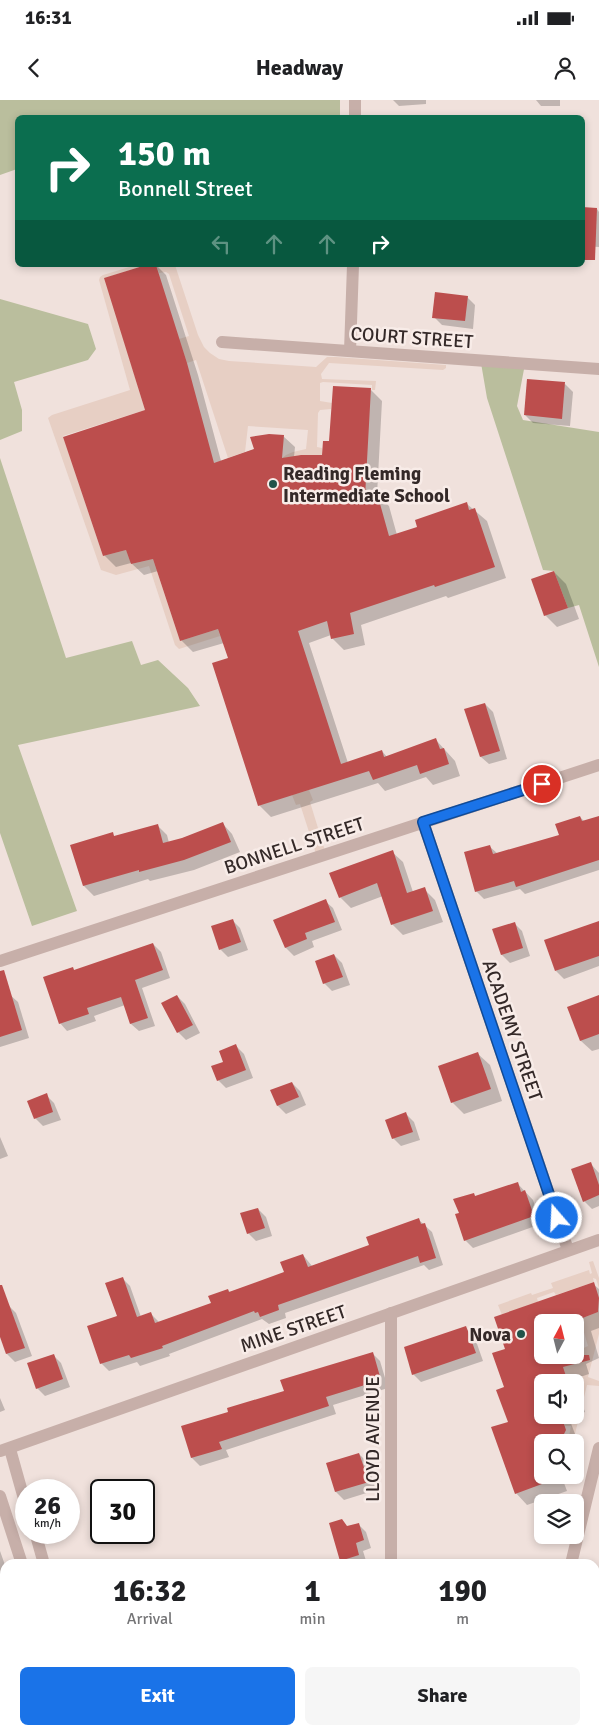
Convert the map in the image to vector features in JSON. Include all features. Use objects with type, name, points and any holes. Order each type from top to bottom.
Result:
[{"type":"street","points":[[355,100],[355,115]]},
{"type":"street","points":[[350,352],[353,267]]},
{"type":"street","name":"COURT STREET","points":[[222,342],[599,369]]},
{"type":"street","name":"BONNELL STREET","points":[[0,961],[599,765]]},
{"type":"street","name":"ACADEMY STREET","points":[[423,822],[568,1250]]},
{"type":"street","name":"MINE STREET","points":[[5,1450],[599,1240]]},
{"type":"street","name":"LLOYD AVENUE","points":[[391,1313],[391,1559]]},
{"type":"street","points":[[572,1559],[599,1448]]},
{"type":"street","points":[[5,1450],[16,1479]]},
{"type":"street","points":[[0,1496],[20,1559]]},
{"type":"street","points":[[38,1544],[43,1559]]},
{"type":"green space","points":[[0,100],[340,100],[340,115],[15,115],[15,170],[0,175]]},
{"type":"green space","points":[[0,299],[88,324],[96,349],[88,360],[14,382],[22,410],[22,431],[0,440]]},
{"type":"green space","points":[[481,363],[525,364],[517,406],[523,420],[599,432],[599,667],[579,605],[568,608],[554,571],[543,570],[487,398]]},
{"type":"green space","points":[[0,458],[66,658],[132,641],[141,665],[158,660],[188,688],[200,706],[18,745],[77,911],[32,926],[0,833]]},
{"type":"shaded area","points":[[129,267],[140,267],[105,278],[145,410],[63,436],[103,556],[126,550],[131,564],[153,559],[180,641],[218,629],[220,636],[179,649],[175,645],[149,566],[116,575],[101,570],[48,418],[52,415],[130,390],[99,280],[103,275]]},
{"type":"shaded area","points":[[157,267],[176,267],[198,335],[204,347],[219,359],[316,367],[327,357],[336,357],[446,365],[446,368],[443,370],[329,363],[321,374],[322,379],[376,381],[375,390],[372,390],[372,385],[320,383],[320,401],[332,403],[331,409],[320,410],[318,413],[317,447],[322,448],[322,456],[301,455],[281,459],[293,452],[306,449],[308,430],[248,426],[245,452],[228,458],[196,360],[187,363],[179,339],[189,336],[169,274],[166,272],[159,273]]},
{"type":"shaded area","points":[[309,790],[313,800],[310,802],[326,854],[317,857],[300,804],[296,805],[292,795]]},
{"type":"shaded area","points":[[593,1261],[599,1278],[599,1288],[596,1279],[593,1278],[594,1282],[556,1295],[554,1292],[537,1298],[538,1302],[502,1315],[498,1305],[531,1293],[532,1295],[553,1288],[551,1283],[589,1270],[590,1274],[592,1273],[589,1262]]},
{"type":"shaded area","points":[[599,1310],[599,1334],[588,1377],[599,1381],[599,1386],[587,1385],[584,1397],[584,1374],[565,1374],[563,1367],[584,1364],[584,1348],[588,1346],[584,1332],[584,1317]]},
{"type":"shaded area","points":[[564,1424],[577,1424],[575,1434],[570,1434],[571,1426],[565,1426]]},
{"type":"building","points":[[585,207],[597,208],[595,260],[585,260]]},
{"type":"building","name":"Reading Fleming Intermediate School","points":[[140,267],[157,267],[187,363],[214,463],[254,449],[250,437],[269,434],[284,435],[282,458],[301,455],[322,455],[323,441],[329,441],[333,386],[371,388],[365,497],[377,493],[389,536],[417,527],[415,520],[467,502],[469,510],[475,508],[495,567],[350,613],[354,634],[331,639],[327,621],[298,631],[341,764],[382,750],[384,757],[436,738],[440,749],[444,748],[449,764],[420,774],[417,765],[373,780],[369,771],[258,806],[212,663],[228,658],[218,629],[180,641],[153,559],[131,564],[126,550],[103,556],[63,437],[145,410],[104,278]]},
{"type":"building","points":[[435,292],[468,296],[465,321],[432,318]]},
{"type":"building","points":[[527,379],[565,382],[562,419],[524,415]]},
{"type":"building","points":[[554,571],[568,608],[544,616],[531,579]]},
{"type":"building","points":[[485,703],[500,751],[480,757],[464,709]]},
{"type":"building","points":[[580,816],[582,821],[599,816],[599,860],[516,887],[514,881],[475,892],[464,852],[490,845],[493,854],[559,835],[555,824]]},
{"type":"building","points":[[223,822],[231,842],[184,860],[139,872],[139,870],[83,886],[70,845],[113,832],[114,836],[158,824],[163,843],[182,838]]},
{"type":"building","points":[[393,850],[407,893],[425,887],[433,911],[391,925],[377,883],[339,898],[329,873]]},
{"type":"building","points":[[326,899],[335,922],[305,933],[307,939],[285,948],[273,920]]},
{"type":"building","points":[[233,919],[241,942],[219,950],[211,926]]},
{"type":"building","points":[[599,921],[599,956],[555,971],[544,940]]},
{"type":"building","points":[[515,922],[523,948],[501,955],[492,929]]},
{"type":"building","points":[[153,943],[163,970],[135,980],[148,1018],[130,1024],[121,997],[87,1008],[89,1014],[59,1024],[43,977],[73,967],[74,970]]},
{"type":"building","points":[[334,954],[343,977],[323,984],[315,961]]},
{"type":"building","points":[[4,970],[22,1030],[0,1037],[0,971]]},
{"type":"building","points":[[177,995],[193,1025],[177,1033],[161,1003]]},
{"type":"building","points":[[599,995],[599,1034],[580,1041],[567,1007]]},
{"type":"building","points":[[236,1044],[246,1070],[217,1081],[211,1066],[223,1062],[219,1051]]},
{"type":"building","points":[[478,1052],[491,1089],[451,1103],[438,1066]]},
{"type":"building","points":[[292,1082],[299,1097],[277,1106],[270,1090]]},
{"type":"building","points":[[47,1093],[53,1112],[34,1119],[27,1101]]},
{"type":"building","points":[[406,1112],[413,1132],[392,1139],[385,1120]]},
{"type":"building","points":[[591,1162],[599,1185],[599,1195],[583,1202],[571,1169]]},
{"type":"building","points":[[518,1182],[521,1192],[525,1190],[534,1216],[464,1241],[455,1214],[459,1213],[453,1199],[474,1193],[475,1196]]},
{"type":"building","points":[[258,1208],[265,1228],[247,1234],[240,1213]]},
{"type":"building","points":[[419,1218],[421,1224],[425,1223],[436,1258],[420,1263],[418,1256],[278,1305],[279,1310],[260,1317],[258,1312],[255,1313],[254,1311],[162,1346],[163,1348],[131,1358],[129,1355],[100,1364],[87,1326],[117,1316],[105,1283],[123,1277],[137,1317],[151,1312],[155,1323],[211,1303],[208,1296],[228,1289],[229,1292],[284,1272],[280,1262],[303,1254],[308,1267],[369,1245],[366,1237]]},
{"type":"building","points":[[594,1282],[599,1298],[598,1312],[584,1317],[584,1314],[534,1314],[534,1364],[575,1364],[563,1367],[565,1374],[534,1374],[534,1424],[564,1424],[566,1430],[564,1434],[534,1434],[534,1484],[542,1484],[515,1494],[491,1427],[508,1422],[496,1390],[504,1387],[492,1353],[505,1349],[494,1317]]},
{"type":"building","points":[[0,1285],[2,1285],[25,1348],[6,1354],[0,1337]]},
{"type":"building","points":[[466,1326],[476,1353],[412,1375],[404,1347]]},
{"type":"building","points":[[373,1352],[381,1380],[326,1397],[329,1406],[219,1442],[222,1449],[191,1458],[181,1426],[228,1412],[227,1408],[284,1391],[280,1380]]},
{"type":"building","points":[[54,1354],[63,1379],[36,1389],[27,1363]]},
{"type":"building","points":[[584,1355],[589,1355],[590,1360],[584,1362]]},
{"type":"building","points":[[359,1453],[369,1482],[335,1492],[326,1463]]},
{"type":"building","points":[[342,1519],[347,1526],[359,1523],[364,1540],[356,1543],[359,1555],[339,1559],[329,1523]]},
{"type":"place","name":"Reading Fleming Intermediate School","points":[[273,484]]},
{"type":"place","name":"Nova","points":[[521,1334]]},
{"type":"route","points":[[542,784],[423,822],[557,1218]]}]
